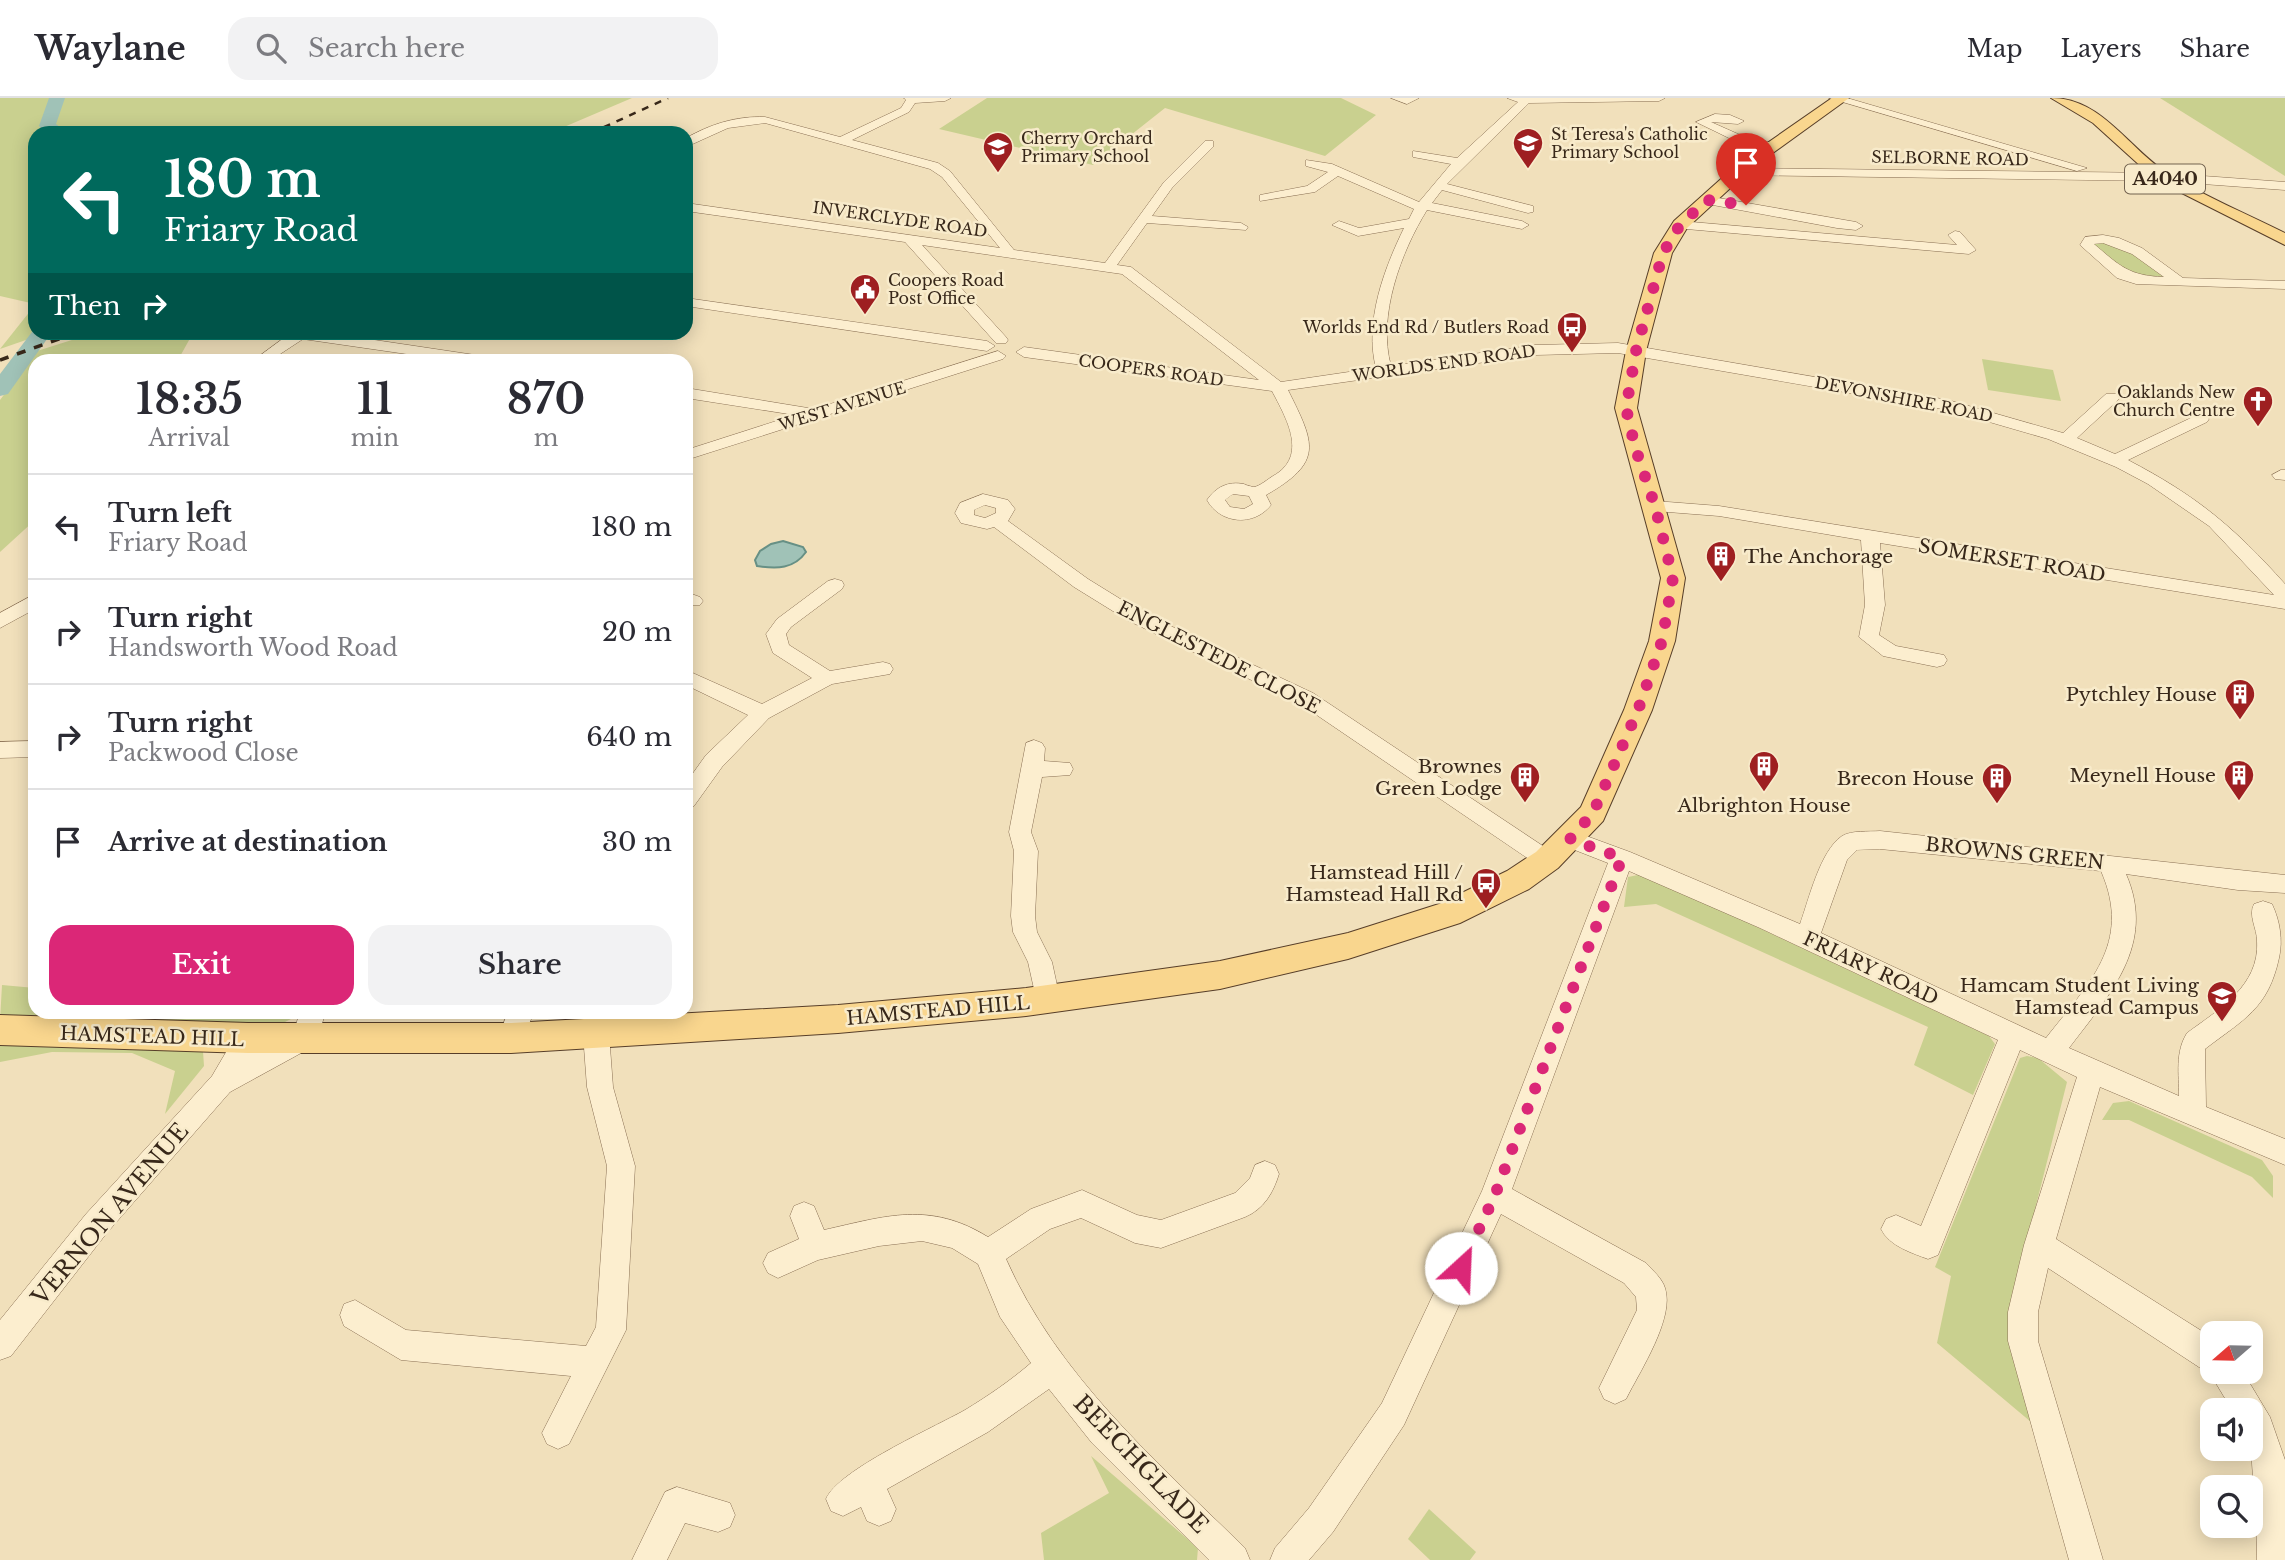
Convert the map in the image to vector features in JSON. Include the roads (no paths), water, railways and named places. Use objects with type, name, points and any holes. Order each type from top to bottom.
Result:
[{"type":"main road","name":"HAMSTEAD HILL","points":[[0,1030],[247,1038],[309,1025],[516,1025],[596,1034],[838,1019],[1047,999],[1220,975],[1348,946],[1449,915],[1518,880],[1559,850],[1593,813],[1638,710],[1662,641],[1673,578],[1626,408],[1636,351],[1663,253],[1680,225],[1738,172],[1842,98]]},
{"type":"main road","name":"A4040","points":[[2057,98],[2098,120],[2162,177],[2285,240]]},
{"type":"street","points":[[843,140],[905,110],[911,99],[945,98]]},
{"type":"street","points":[[1397,98],[1407,101],[1413,98]]},
{"type":"street","points":[[1385,371],[1379,354],[1382,312],[1395,261],[1414,222],[1440,186],[1519,99],[1659,98]]},
{"type":"street","points":[[1835,98],[2085,169],[2100,176]]},
{"type":"street","points":[[1738,121],[1729,117],[1706,119],[1703,122],[1735,137],[1774,145]]},
{"type":"street","points":[[693,139],[712,128],[754,119],[843,140],[934,166],[945,173],[1006,245],[1008,251]]},
{"type":"street","points":[[1209,144],[1168,185],[1110,265],[1126,270],[1146,283],[1278,387],[1298,426],[1302,441],[1300,454],[1296,465],[1286,476],[1256,493]]},
{"type":"street","points":[[1416,154],[1462,163]]},
{"type":"street","points":[[1310,163],[1337,171],[1423,206],[1522,225]]},
{"type":"street","points":[[1265,198],[1311,189],[1337,171]]},
{"type":"street","name":"SELBORNE ROAD","points":[[1738,172],[2162,177],[2285,186]]},
{"type":"street","points":[[1440,186],[1528,209]]},
{"type":"street","points":[[1707,200],[1761,207],[1814,222],[1860,227]]},
{"type":"street","name":"INVERCLYDE ROAD","points":[[693,209],[1110,265]]},
{"type":"street","points":[[1141,219],[1241,227]]},
{"type":"street","points":[[1339,225],[1358,232],[1414,222]]},
{"type":"street","points":[[1680,225],[1969,250],[1955,235]]},
{"type":"street","points":[[2178,281],[2127,244],[2100,238],[2090,240],[2087,245],[2122,275],[2141,281],[2285,285]]},
{"type":"street","points":[[909,239],[995,347]]},
{"type":"street","name":"COOPERS ROAD","points":[[693,303],[995,347],[1017,356],[1024,352],[1278,387]]},
{"type":"street","points":[[270,354],[291,340]]},
{"type":"street","points":[[347,340],[437,354]]},
{"type":"street","name":"WEST AVENUE","points":[[693,453],[817,414],[995,347]]},
{"type":"street","name":"WORLDS END ROAD","points":[[1278,387],[1535,350],[1618,348],[1636,351]]},
{"type":"street","name":"DEVONSHIRE ROAD","points":[[1636,351],[1948,405],[1996,416],[2066,439],[2116,460],[2180,496],[2240,545],[2285,596]]},
{"type":"street","points":[[1238,383],[1258,372]]},
{"type":"street","points":[[693,394],[817,414]]},
{"type":"street","points":[[2066,439],[2112,397]]},
{"type":"street","points":[[2116,460],[2201,419]]},
{"type":"street","name":"SOMERSET ROAD","points":[[1655,506],[1719,510],[1870,537],[2285,603]]},
{"type":"street","name":"ENGLESTEDE CLOSE","points":[[997,521],[1081,583],[1136,617],[1306,698],[1559,850]]},
{"type":"street","points":[[1870,537],[1875,605],[1869,637],[1890,651],[1937,660]]},
{"type":"street","points":[[828,678],[780,648],[776,634],[784,623],[835,585]]},
{"type":"street","points":[[0,622],[28,604]]},
{"type":"street","points":[[693,790],[714,761],[762,713],[828,678],[883,669]]},
{"type":"street","points":[[693,680],[762,713]]},
{"type":"street","points":[[0,750],[28,749]]},
{"type":"street","points":[[1047,999],[1040,962],[1025,932],[1023,916],[1026,851],[1020,832],[1034,758],[1062,769]]},
{"type":"street","name":"BROWNS GREEN","points":[[1807,937],[1837,855],[1851,842],[1880,840],[2285,884]]},
{"type":"street","name":"FRIARY ROAD","points":[[1559,850],[1622,858],[1807,937],[2092,1071],[2285,1152]]},
{"type":"street","points":[[1287,1560],[1321,1520],[1393,1414],[1495,1195],[1622,858]]},
{"type":"street","points":[[2052,1051],[2099,991],[2122,945],[2124,904],[2109,863]]},
{"type":"street","points":[[2193,1114],[2192,1048],[2196,1041],[2239,1009],[2261,983],[2270,943],[2263,911]]},
{"type":"street","name":"VERNON AVENUE","points":[[221,1084],[309,1025]]},
{"type":"street","points":[[558,1433],[611,1330],[621,1167],[600,1087],[596,1034]]},
{"type":"street","points":[[1896,1229],[1928,1245],[2013,1034]]},
{"type":"street","name":"VERNON AVENUE","points":[[0,1345],[96,1224],[221,1084],[247,1038]]},
{"type":"street","points":[[2086,1560],[2023,1341],[2023,1312],[2039,1245],[2092,1071]]},
{"type":"street","points":[[778,1263],[816,1245],[879,1232],[922,1227],[958,1235],[988,1254],[1041,1219],[1082,1204],[1135,1229],[1161,1234],[1245,1203],[1261,1186],[1265,1174]]},
{"type":"street","points":[[1495,1195],[1635,1273],[1651,1291],[1652,1312],[1615,1388]]},
{"type":"street","points":[[804,1216],[816,1245]]},
{"type":"street","points":[[2039,1245],[2200,1349]]},
{"type":"street","name":"BEECHGLADE","points":[[988,1254],[1011,1306],[1051,1366],[1103,1432],[1234,1560]]},
{"type":"street","points":[[355,1315],[401,1345],[594,1362]]},
{"type":"street","points":[[863,1497],[1006,1403],[1051,1366]]},
{"type":"street","points":[[2263,1432],[2272,1477],[2274,1560]]},
{"type":"street","points":[[649,1560],[677,1504],[718,1515]]},
{"type":"water","points":[[783,541],[803,547],[806,552],[796,562],[784,567],[757,566],[755,560],[760,551]]},
{"type":"waterway","points":[[47,126],[57,98]]},
{"type":"waterway","points":[[0,389],[36,340]]},
{"type":"railway","points":[[606,126],[668,98]]},
{"type":"railway","points":[[0,360],[56,340]]},
{"type":"place","name":"St Teresa's Catholic Primary School","points":[[1528,170]]},
{"type":"place","name":"Cherry Orchard Primary School","points":[[998,174]]},
{"type":"place","name":"Coopers Road Post Office","points":[[865,316]]},
{"type":"place","name":"Worlds End Rd / Butlers Road","points":[[1572,354]]},
{"type":"place","name":"Oaklands New Church Centre","points":[[2258,428]]},
{"type":"place","name":"The Anchorage","points":[[1721,583]]},
{"type":"place","name":"Pytchley House","points":[[2240,721]]},
{"type":"place","name":"Albrighton House","points":[[1764,793]]},
{"type":"place","name":"Meynell House","points":[[2239,802]]},
{"type":"place","name":"Brownes Green Lodge","points":[[1525,804]]},
{"type":"place","name":"Brecon House","points":[[1997,805]]},
{"type":"place","name":"Hamstead Hill / Hamstead Hall Rd","points":[[1486,910]]},
{"type":"place","name":"Hamcam Student Living Hamstead Campus","points":[[2222,1023]]}]
